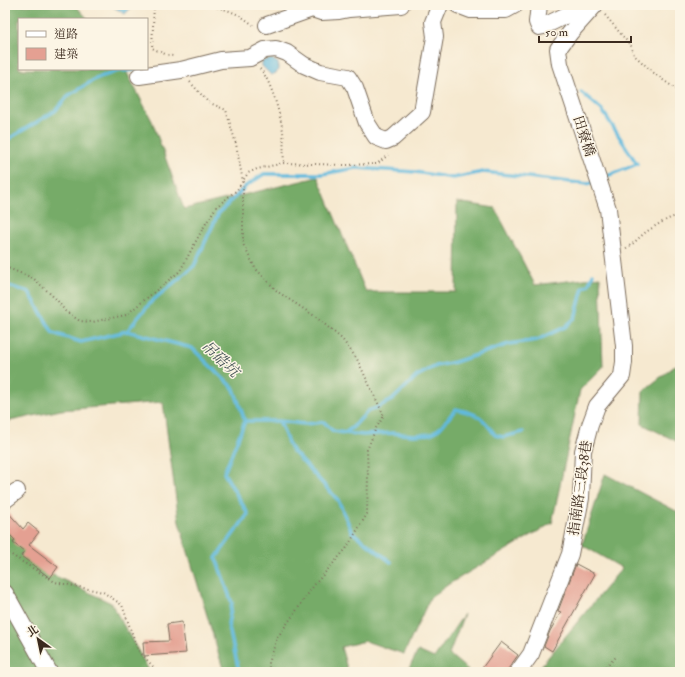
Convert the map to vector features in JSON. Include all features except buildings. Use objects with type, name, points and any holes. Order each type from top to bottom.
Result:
[{"type":"street","points":[[261,26],[312,9],[321,12],[401,5]]},
{"type":"street","points":[[139,76],[180,64],[250,58],[264,50],[276,49],[287,53],[304,65],[320,72],[348,77],[355,88],[367,123],[376,137],[386,141],[393,138],[422,112],[435,37],[433,22],[440,5]]},
{"type":"street","points":[[458,5],[471,10],[506,10],[515,5]]},
{"type":"street","points":[[539,5],[537,22],[539,27],[583,7],[596,8]]},
{"type":"street","name":"田寮橋","points":[[596,8],[570,33],[558,49],[560,64],[608,209]]},
{"type":"street","name":"指南路三段38巷","points":[[518,672],[531,654],[570,554],[581,498],[583,450],[590,425],[597,406],[622,376],[624,346],[608,209]]},
{"type":"street","points":[[5,593],[50,672]]},
{"type":"path","points":[[154,5],[152,48],[167,55],[180,64],[192,85],[208,102],[226,110],[236,144],[243,182],[243,244],[255,268],[278,292],[316,317],[342,339],[358,359],[384,416],[376,428],[367,450],[367,514],[346,549],[315,584],[277,638],[269,663],[269,672]]},
{"type":"path","points":[[215,5],[216,7],[230,10],[261,26]]},
{"type":"path","points":[[596,8],[631,46],[634,55],[656,76],[680,92]]},
{"type":"path","points":[[250,58],[266,74],[272,91],[283,131],[284,163]]},
{"type":"path","points":[[5,267],[33,278],[57,300],[65,311],[80,321],[92,322],[126,315],[180,271],[216,207],[237,190],[248,173],[256,169],[284,163],[345,165],[378,164],[390,153],[393,138]]},
{"type":"path","points":[[613,256],[635,243],[647,231],[672,216],[680,215]]},
{"type":"path","points":[[5,551],[55,582],[103,592],[122,605],[138,650],[158,672]]},
{"type":"path","points":[[600,672],[616,656]]},
{"type":"green space","points":[[5,5],[75,5],[87,18],[18,18],[18,70],[126,70],[152,121],[184,209],[318,177],[366,292],[456,292],[457,202],[495,208],[535,285],[600,277],[603,367],[580,390],[552,523],[449,584],[430,598],[404,654],[365,641],[341,647],[348,672],[224,672],[179,522],[163,402],[61,410],[5,422]]},
{"type":"green space","points":[[680,362],[680,443],[642,424],[643,391]]},
{"type":"green space","points":[[605,474],[680,513],[680,672],[536,672],[622,568],[582,545]]},
{"type":"green space","points":[[9,533],[43,570],[111,603],[150,672],[5,672],[5,536]]},
{"type":"green space","points":[[464,614],[449,654],[470,672],[407,672],[418,651],[434,658]]},
{"type":"water","points":[[110,5],[134,5],[125,14]]},
{"type":"water","points":[[272,59],[278,63],[279,70],[271,75],[262,66],[262,61]]},
{"type":"waterway","points":[[5,141],[55,111],[69,95],[97,78],[118,71],[139,70]]},
{"type":"waterway","points":[[581,92],[602,110],[637,164],[602,178]]},
{"type":"waterway","points":[[127,331],[151,302],[194,266],[218,214],[246,186],[264,174],[322,174],[356,168],[415,172],[453,178],[483,172],[588,184],[595,181]]},
{"type":"waterway","points":[[345,433],[368,411],[392,400],[417,376],[436,366],[455,362],[509,344],[537,340],[565,327],[575,318],[583,288],[589,284],[593,274]]},
{"type":"waterway","name":"吊硞坑","points":[[5,285],[29,292],[53,333],[81,342],[127,331],[192,348],[234,389],[245,421],[224,473],[248,514],[216,558],[232,603],[228,624],[238,672]]},
{"type":"waterway","points":[[245,421],[279,421],[305,424],[324,422],[333,431],[363,435],[392,433],[413,435],[431,434],[440,428],[456,409],[475,414],[487,424],[495,435],[503,437],[523,432]]},
{"type":"waterway","points":[[279,421],[291,449],[338,500],[352,532],[391,562]]}]
